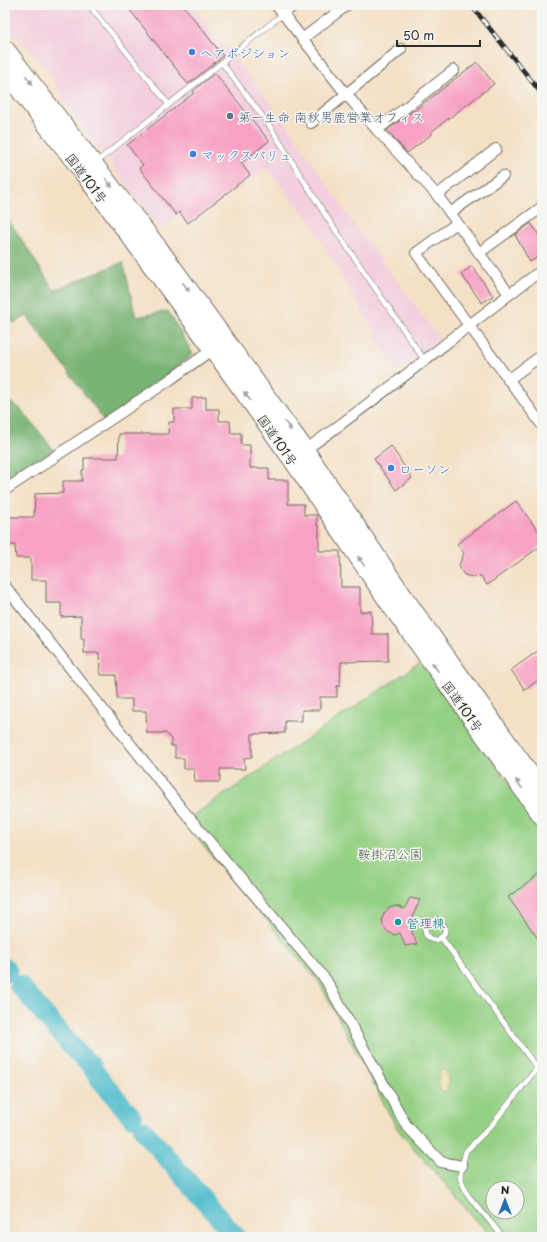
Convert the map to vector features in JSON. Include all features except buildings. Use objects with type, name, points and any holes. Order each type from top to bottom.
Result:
[{"type":"highway","name":"国道101号","points":[[5,49],[89,168],[213,349],[299,455],[390,604],[542,816]]},
{"type":"highway","name":"国道101号","points":[[5,71],[159,249],[299,455],[405,599],[542,791]]},
{"type":"street","points":[[276,5],[376,130],[437,195],[510,294]]},
{"type":"street","points":[[283,14],[294,5]]},
{"type":"street","points":[[302,39],[347,5]]},
{"type":"street","points":[[311,124],[401,50]]},
{"type":"street","points":[[376,130],[454,70]]},
{"type":"street","points":[[437,195],[496,149]]},
{"type":"street","points":[[450,213],[503,176]]},
{"type":"street","points":[[479,253],[542,207]]},
{"type":"street","points":[[457,223],[416,254],[542,425]]},
{"type":"street","points":[[299,455],[365,407],[425,361],[468,325],[542,270]]},
{"type":"street","points":[[5,490],[171,379],[213,349]]},
{"type":"street","points":[[508,380],[542,355]]},
{"type":"street","points":[[5,586],[182,809],[326,980],[406,1125],[441,1162],[462,1166]]},
{"type":"lane","points":[[89,5],[169,105]]},
{"type":"lane","points":[[89,168],[283,14]]},
{"type":"lane","points":[[222,63],[269,125],[326,216],[425,361]]},
{"type":"lane","points":[[441,937],[537,1068]]},
{"type":"lane","points":[[503,1237],[467,1194],[460,1177],[462,1166],[466,1151],[491,1126],[537,1068],[542,1064]]},
{"type":"shaded area","points":[[5,5],[191,5],[285,122],[357,228],[440,339],[397,371],[308,218],[266,168],[188,224],[180,214],[160,229],[64,101],[52,76],[23,41],[5,28]]},
{"type":"green space","points":[[5,214],[54,290],[123,262],[136,317],[168,311],[193,354],[106,423],[27,316],[14,323],[5,317]]},
{"type":"green space","points":[[5,399],[20,408],[54,450],[5,483]]},
{"type":"green space","name":"鞍掛沼公園","points":[[423,661],[542,830],[542,1237],[491,1237],[398,1130],[319,982],[183,822]]},
{"type":"sand","points":[[443,1070],[446,1071],[448,1077],[448,1088],[445,1091],[441,1091],[438,1083],[438,1075]]},
{"type":"waterway","points":[[5,968],[8,972]]},
{"type":"waterway","points":[[19,985],[79,1055],[90,1064],[99,1078],[132,1117]]},
{"type":"waterway","points":[[143,1130],[236,1237]]},
{"type":"railway","points":[[471,5],[542,94]]},
{"type":"place","name":"ヘアポジション","points":[[192,52]]},
{"type":"place","name":"第一生命 南秋男鹿営業オフィス","points":[[230,116]]},
{"type":"place","name":"マックスバリュ","points":[[193,154]]},
{"type":"place","name":"ローソン","points":[[391,468]]},
{"type":"place","name":"管理棟","points":[[398,922]]}]
